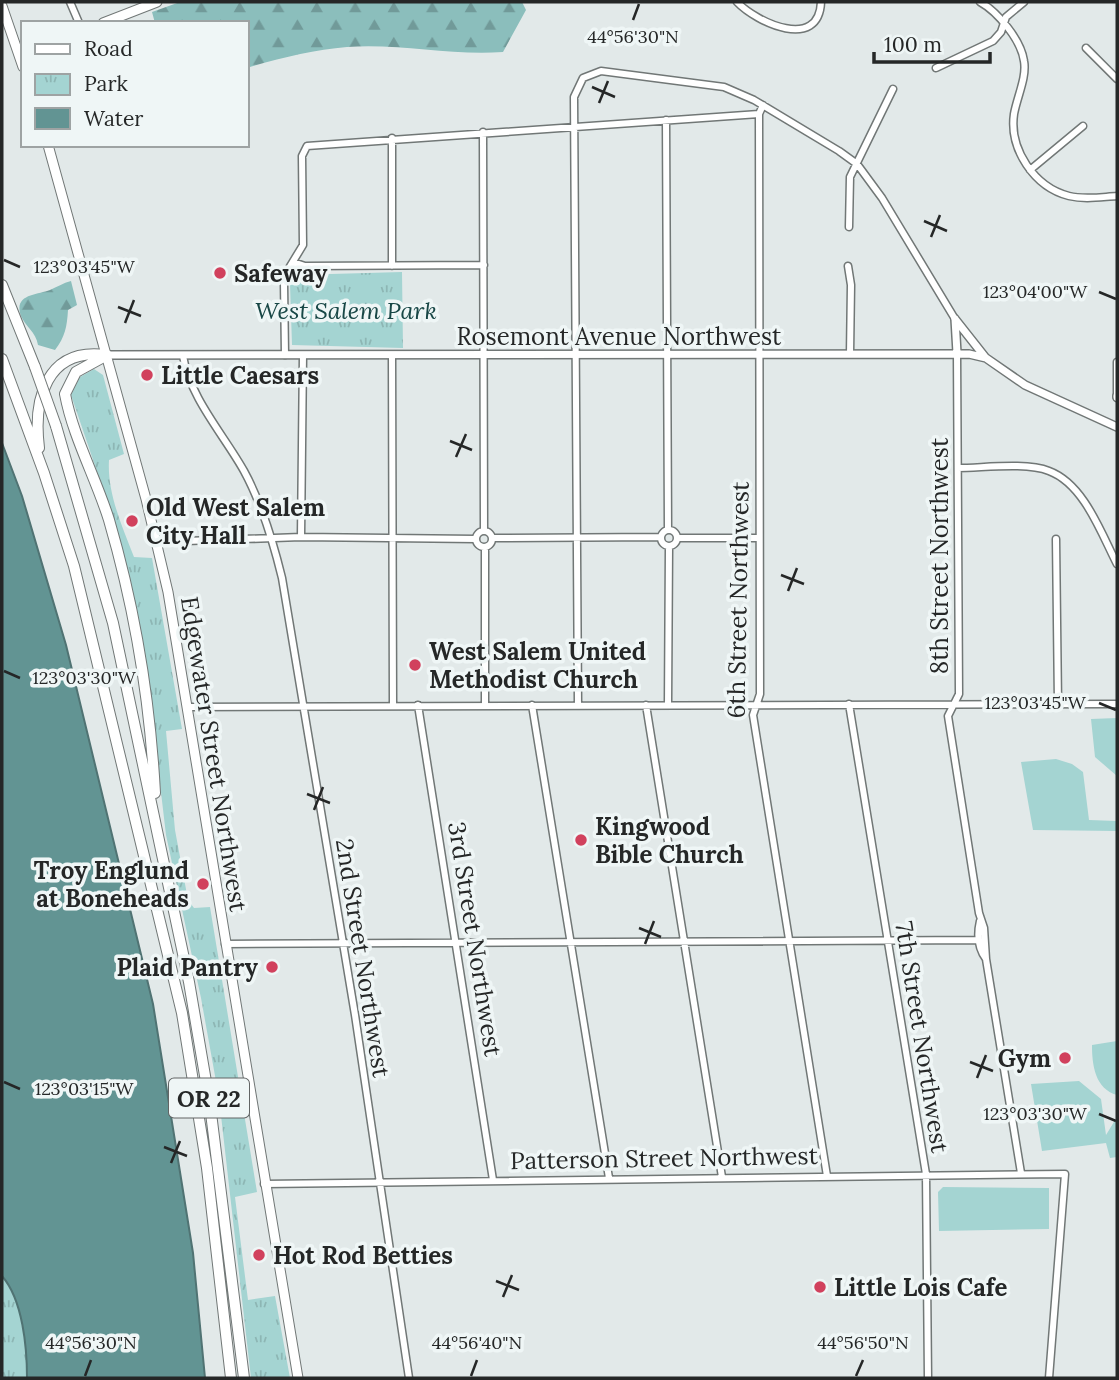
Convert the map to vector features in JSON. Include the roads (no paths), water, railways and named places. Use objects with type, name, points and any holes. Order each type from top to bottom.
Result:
[{"type":"highway","name":"OR 22","points":[[2,285],[56,426],[103,583],[156,821],[199,1037],[244,1378]]},
{"type":"highway","name":"OR 22","points":[[44,473],[37,419],[40,395],[47,381],[72,358],[85,352],[107,355]]},
{"type":"highway","name":"OR 22","points":[[107,355],[76,372],[65,394],[108,517],[126,582],[147,704],[156,821]]},
{"type":"highway","name":"OR 22","points":[[2,359],[44,473],[92,633],[182,1013],[207,1168],[231,1378]]},
{"type":"main road","points":[[107,21],[142,4],[157,2]]},
{"type":"main road","points":[[2,6],[21,55]]},
{"type":"main road","name":"Edgewater Street Northwest","points":[[49,147],[158,542],[298,1378]]},
{"type":"street","points":[[71,2],[78,21]]},
{"type":"street","points":[[737,2],[762,19],[797,31],[812,25],[817,19],[821,2]]},
{"type":"street","points":[[980,2],[1004,24],[1021,49],[1025,63],[1013,128],[1017,146],[1030,170],[1048,187],[1069,196],[1117,197]]},
{"type":"street","points":[[936,68],[993,41],[1001,32],[1006,17],[1024,2]]},
{"type":"street","points":[[1086,48],[1117,79]]},
{"type":"street","points":[[578,705],[575,90],[583,78],[594,71],[711,83],[763,105],[857,164],[883,198],[955,319],[986,358]]},
{"type":"street","points":[[849,227],[850,177],[893,89]]},
{"type":"street","name":"6th Street Northwest","points":[[763,105],[759,114],[760,694],[753,715],[827,1175]]},
{"type":"street","points":[[285,355],[284,283],[303,245],[302,156],[307,146],[759,114]]},
{"type":"street","points":[[483,132],[484,530],[492,538],[660,537],[668,530],[666,120]]},
{"type":"street","points":[[1030,170],[1083,126]]},
{"type":"street","points":[[392,138],[392,266]]},
{"type":"street","points":[[293,262],[305,266],[484,265]]},
{"type":"street","points":[[848,266],[851,285],[850,354]]},
{"type":"street","points":[[955,319],[957,353]]},
{"type":"street","name":"Rosemont Avenue Northwest","points":[[107,355],[957,353],[986,358],[1025,385],[1115,426]]},
{"type":"street","name":"8th Street Northwest","points":[[957,353],[959,694],[948,716],[980,921],[979,940],[986,959]]},
{"type":"street","points":[[301,537],[303,355]]},
{"type":"street","points":[[392,355],[393,705]]},
{"type":"street","name":"2nd Street Northwest","points":[[183,356],[190,381],[245,473],[273,540],[293,633],[381,1181],[409,1378]]},
{"type":"street","points":[[1117,362],[1117,397]]},
{"type":"street","points":[[1115,426],[1117,416]]},
{"type":"street","points":[[957,468],[1036,468],[1059,476],[1078,493],[1117,564]]},
{"type":"street","points":[[476,539],[480,531],[484,530]]},
{"type":"street","points":[[668,530],[676,533],[677,538],[674,545],[668,547]]},
{"type":"street","points":[[158,542],[392,537],[476,539],[485,547]]},
{"type":"street","points":[[660,537],[668,547],[668,704]]},
{"type":"street","points":[[485,705],[485,547],[492,538]]},
{"type":"street","points":[[677,538],[759,538]]},
{"type":"street","points":[[1056,539],[1058,704]]},
{"type":"street","name":"7th Street Northwest","points":[[849,704],[926,1174],[928,1378]]},
{"type":"street","points":[[187,707],[1117,704]]},
{"type":"street","name":"3rd Street Northwest","points":[[418,705],[493,1180]]},
{"type":"street","points":[[532,705],[609,1178]]},
{"type":"street","points":[[646,705],[722,1177]]},
{"type":"street","name":"8th Street Northwest","points":[[980,921],[984,928],[986,959],[1021,1173]]},
{"type":"street","points":[[225,944],[979,940]]},
{"type":"street","name":"Patterson Street Northwest","points":[[264,1184],[1065,1174],[1049,1378]]},
{"type":"water","points":[[2,443],[22,496],[66,645],[153,1004],[193,1253],[205,1378],[27,1378],[25,1339],[19,1311],[2,1276]]},
{"type":"place","name":"Safeway","points":[[220,273]]},
{"type":"place","name":"Little Caesars","points":[[147,375]]},
{"type":"place","name":"Old West Salem City Hall","points":[[132,521]]},
{"type":"place","name":"West Salem United Methodist Church","points":[[415,665]]},
{"type":"place","name":"Kingwood Bible Church","points":[[581,840]]},
{"type":"place","name":"Troy Englund at Boneheads","points":[[203,884]]},
{"type":"place","name":"Plaid Pantry","points":[[272,967]]},
{"type":"place","name":"Gym","points":[[1065,1058]]},
{"type":"place","name":"Hot Rod Betties","points":[[259,1255]]},
{"type":"place","name":"Little Lois Cafe","points":[[820,1287]]},
{"type":"park label","name":"West Salem Park","points":[[346,310]]}]
